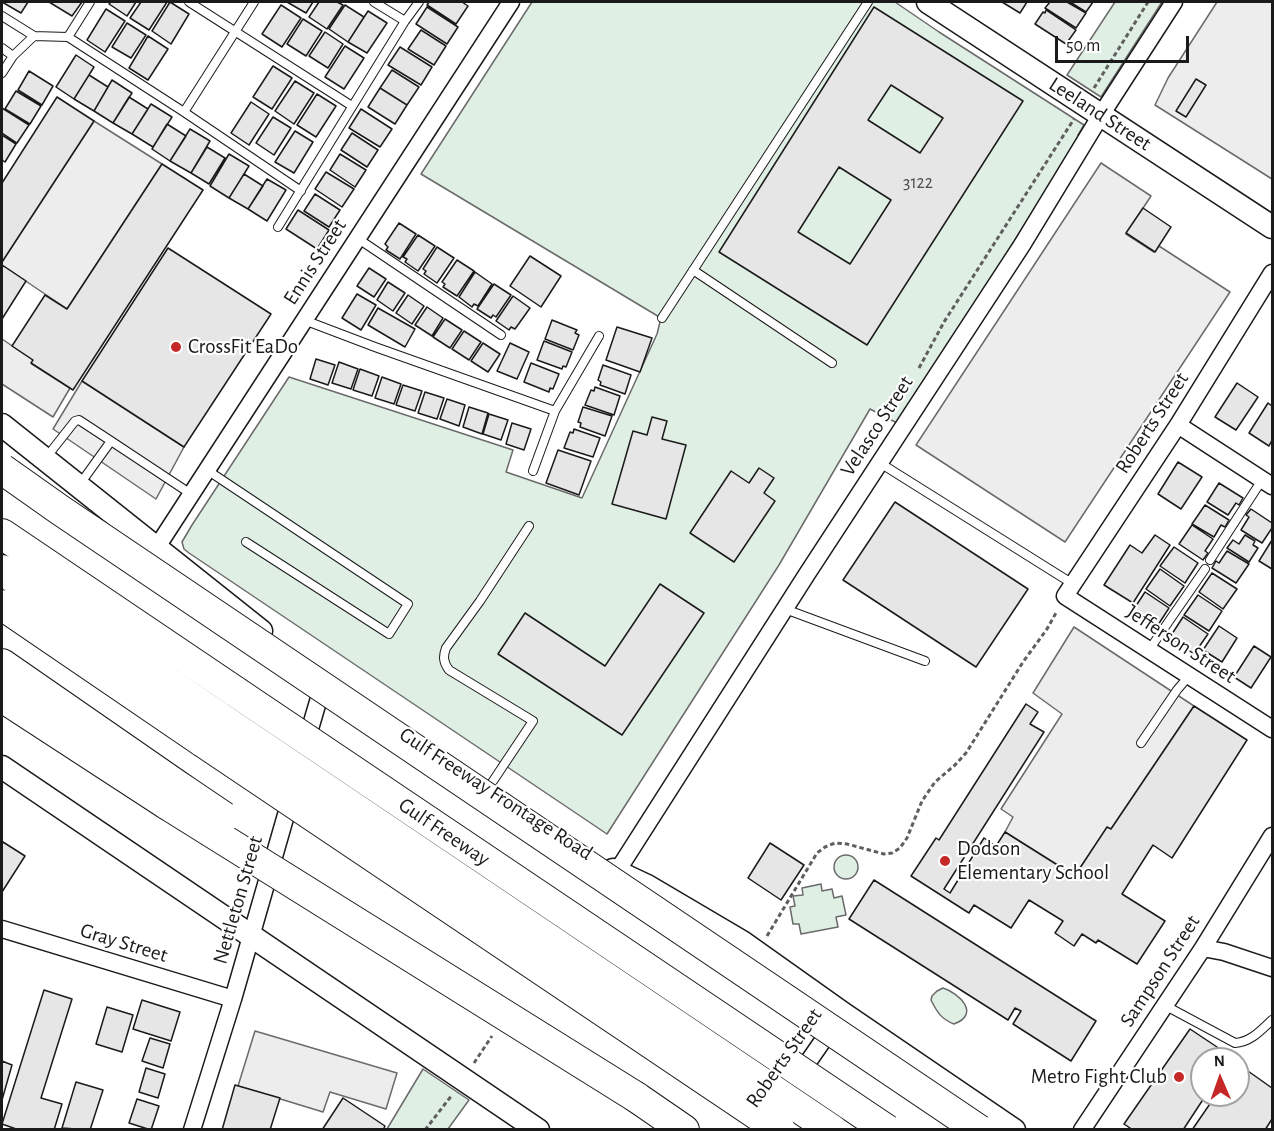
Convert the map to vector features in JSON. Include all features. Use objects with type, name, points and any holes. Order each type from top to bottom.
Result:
[{"type":"highway","points":[[2,468],[979,1130]]},
{"type":"highway","name":"Gulf Freeway","points":[[2,534],[887,1130]]},
{"type":"highway","name":"Gulf Freeway","points":[[3,571],[832,1130]]},
{"type":"highway","points":[[2,605],[780,1130]]},
{"type":"highway","points":[[2,664],[175,797]]},
{"type":"highway","points":[[2,697],[175,797],[684,1130]]},
{"type":"main road","name":"Leeland Street","points":[[928,2],[1272,226]]},
{"type":"main road","name":"Gulf Freeway Frontage Road","points":[[2,425],[324,681],[555,836],[616,873],[647,886],[742,942],[1014,1130]]},
{"type":"main road","points":[[2,768],[538,1130]]},
{"type":"street","name":"Ennis Street","points":[[157,547],[511,2]]},
{"type":"street","name":"Velasco Street","points":[[616,873],[1022,244],[1173,2]]},
{"type":"street","name":"Roberts Street","points":[[1069,590],[1178,425],[1272,273]]},
{"type":"street","points":[[1178,425],[1267,483]]},
{"type":"street","name":"Jefferson Street","points":[[1069,590],[1149,650],[1272,729]]},
{"type":"street","name":"Nettleton Street","points":[[192,1130],[233,999],[324,681]]},
{"type":"street","name":"Sampson Street","points":[[1082,1130],[1166,1006],[1272,836]]},
{"type":"street","name":"Gray Street","points":[[2,929],[233,999]]},
{"type":"street","points":[[1203,948],[1224,952],[1272,968]]},
{"type":"street","name":"Roberts Street","points":[[762,1130],[842,1012]]},
{"type":"lane","points":[[68,36],[90,2]]},
{"type":"lane","points":[[189,2],[352,106]]},
{"type":"lane","points":[[184,112],[254,2]]},
{"type":"lane","points":[[374,2],[405,21]]},
{"type":"lane","points":[[278,227],[419,2]]},
{"type":"lane","points":[[662,318],[868,2]]},
{"type":"lane","points":[[2,16],[34,36],[68,36],[301,191]]},
{"type":"lane","points":[[2,73],[13,56],[34,36]]},
{"type":"lane","points":[[2,48],[13,56]]},
{"type":"lane","points":[[357,238],[501,335]]},
{"type":"lane","points":[[693,270],[832,363]]},
{"type":"lane","points":[[304,320],[555,411]]},
{"type":"lane","points":[[534,471],[555,411],[599,336]]},
{"type":"lane","points":[[45,459],[75,421],[79,420],[191,494]]},
{"type":"lane","points":[[79,486],[111,441]]},
{"type":"lane","points":[[880,463],[1069,590]]},
{"type":"lane","points":[[207,470],[408,604],[388,634],[246,542]]},
{"type":"lane","points":[[1210,560],[1267,483]]},
{"type":"lane","points":[[488,790],[533,721],[449,670],[443,656],[446,648],[529,526]]},
{"type":"lane","points":[[1149,650],[1204,569]]},
{"type":"lane","points":[[785,609],[925,661]]},
{"type":"lane","points":[[1141,743],[1189,676]]},
{"type":"lane","points":[[1166,1006],[1235,1043],[1243,1043],[1252,1038],[1272,1020]]},
{"type":"path","points":[[1091,93],[1148,2]]},
{"type":"path","points":[[757,952],[817,853],[825,846],[835,843],[847,844],[884,854],[892,853],[900,848],[907,838],[922,801],[935,782],[966,753],[1023,662],[1047,629],[1069,590]]},
{"type":"path","points":[[425,1130],[454,1093]]},
{"type":"green space","points":[[532,2],[895,2],[1084,125],[1078,135],[1078,140],[899,424],[870,409],[779,565],[607,834],[189,553],[184,549],[182,542],[289,377],[513,450],[506,472],[582,498],[657,334],[661,318],[421,174]]},
{"type":"green space","points":[[1115,2],[1162,2],[1101,97],[1067,75]]},
{"type":"green space","points":[[846,855],[851,856],[857,862],[857,872],[851,878],[846,879],[841,878],[835,872],[834,867],[835,862],[841,856]]},
{"type":"green space","points":[[821,884],[822,891],[832,889],[834,898],[842,896],[846,915],[836,917],[838,927],[801,934],[799,924],[793,924],[790,907],[795,906],[793,896],[803,895],[802,888]]},
{"type":"green space","points":[[943,988],[961,999],[967,1010],[962,1020],[954,1024],[940,1015],[931,1000],[937,991]]},
{"type":"green space","points":[[423,1069],[469,1100],[448,1129],[387,1129]]},
{"type":"shaded area","points":[[1217,2],[1272,2],[1272,179],[1155,105],[1168,78]]},
{"type":"shaded area","points":[[94,121],[162,164],[67,309],[2,265],[2,262]]},
{"type":"shaded area","points":[[1101,163],[1151,196],[1126,234],[1154,252],[1159,246],[1230,292],[1065,542],[916,445]]},
{"type":"shaded area","points":[[2,339],[33,360],[32,364],[70,388],[53,417],[2,384]]},
{"type":"shaded area","points":[[82,381],[184,447],[156,499],[53,429]]},
{"type":"shaded area","points":[[1074,627],[1194,706],[1111,829],[1107,828],[1080,868],[1067,871],[1005,832],[1013,817],[1001,809],[1062,714],[1033,693]]},
{"type":"shaded area","points":[[255,1031],[397,1073],[386,1109],[330,1092],[323,1112],[238,1086]]},
{"type":"building","points":[[2,2],[28,2],[21,13]]},
{"type":"building","points":[[49,2],[82,2],[72,16]]},
{"type":"building","points":[[111,2],[136,2],[127,16],[109,4]]},
{"type":"building","points":[[141,2],[167,2],[149,30],[130,18]]},
{"type":"building","points":[[170,2],[189,14],[171,44],[152,31]]},
{"type":"building","points":[[287,2],[313,2],[306,13]]},
{"type":"building","points":[[319,2],[337,2],[343,5],[327,29],[309,17]]},
{"type":"building","points":[[429,2],[462,2],[468,6],[456,24],[427,5]]},
{"type":"building","points":[[1002,2],[1027,2],[1020,13]]},
{"type":"building","points":[[1050,2],[1067,2],[1086,13],[1076,28],[1045,8]]},
{"type":"building","points":[[1070,2],[1093,2],[1086,12]]},
{"type":"building","points":[[281,5],[301,18],[282,47],[262,34]]},
{"type":"building","points":[[345,5],[364,17],[348,42],[329,29]]},
{"type":"building","points":[[427,7],[458,27],[447,44],[416,24]]},
{"type":"building","points":[[874,7],[1023,101],[867,345],[719,252]],"holes":[[[891,85],[943,118],[920,153],[868,120]],[[839,167],[891,200],[850,264],[798,232]]]},
{"type":"building","points":[[106,9],[125,21],[105,52],[87,40]]},
{"type":"building","points":[[1046,10],[1076,30],[1066,44],[1035,24]]},
{"type":"building","points":[[368,11],[387,23],[367,53],[348,42]]},
{"type":"building","points":[[303,19],[322,31],[306,56],[287,44]]},
{"type":"building","points":[[127,23],[146,35],[131,58],[112,47]]},
{"type":"building","points":[[421,30],[446,46],[434,65],[408,49]]},
{"type":"building","points":[[325,32],[343,44],[328,68],[309,56]]},
{"type":"building","points":[[148,36],[168,49],[148,80],[129,68]]},
{"type":"building","points":[[345,46],[364,58],[344,89],[325,77]]},
{"type":"building","points":[[400,47],[432,67],[421,85],[388,65]]},
{"type":"building","points":[[76,55],[94,67],[74,99],[56,87]]},
{"type":"building","points":[[273,66],[292,78],[272,109],[253,97]]},
{"type":"building","points":[[392,70],[419,87],[407,105],[380,88]]},
{"type":"building","points":[[29,71],[53,86],[42,105],[18,90]]},
{"type":"building","points":[[89,75],[108,87],[94,111],[74,99]]},
{"type":"building","points":[[1196,79],[1206,85],[1186,117],[1176,111]]},
{"type":"building","points":[[112,80],[132,93],[113,123],[94,111]]},
{"type":"building","points":[[295,81],[314,93],[294,124],[275,111]]},
{"type":"building","points":[[380,88],[407,105],[395,124],[368,107]]},
{"type":"building","points":[[16,91],[41,106],[30,124],[5,109]]},
{"type":"building","points":[[317,94],[336,106],[316,137],[297,125]]},
{"type":"building","points":[[57,97],[94,121],[2,262],[2,183]]},
{"type":"building","points":[[129,97],[148,109],[132,134],[113,123]]},
{"type":"building","points":[[251,102],[269,114],[249,145],[231,133]]},
{"type":"building","points":[[151,104],[172,117],[153,147],[132,134]]},
{"type":"building","points":[[2,108],[29,125],[17,143],[2,133]]},
{"type":"building","points":[[361,109],[392,129],[380,147],[349,128]]},
{"type":"building","points":[[273,117],[291,128],[274,155],[256,143]]},
{"type":"building","points":[[167,124],[186,136],[170,161],[152,149]]},
{"type":"building","points":[[190,129],[210,141],[191,173],[170,161]]},
{"type":"building","points":[[295,131],[313,142],[294,173],[275,162]]},
{"type":"building","points":[[352,133],[378,150],[367,167],[341,150]]},
{"type":"building","points":[[2,135],[16,144],[5,162],[2,160]]},
{"type":"building","points":[[207,147],[225,158],[209,184],[191,173]]},
{"type":"building","points":[[229,154],[249,166],[229,198],[210,186]]},
{"type":"building","points":[[340,154],[366,170],[355,187],[330,170]]},
{"type":"building","points":[[162,164],[203,190],[73,390],[31,363],[33,360],[12,346],[45,295],[67,309]]},
{"type":"building","points":[[326,172],[354,189],[342,207],[315,189]]},
{"type":"building","points":[[244,174],[263,186],[248,209],[229,198]]},
{"type":"building","points":[[267,179],[286,190],[267,221],[248,209]]},
{"type":"building","points":[[315,194],[340,210],[329,227],[304,211]]},
{"type":"building","points":[[1143,208],[1171,227],[1155,252],[1126,233]]},
{"type":"building","points":[[298,210],[329,230],[317,249],[286,229]]},
{"type":"building","points":[[399,223],[416,234],[400,259],[386,250],[388,247],[385,244]]},
{"type":"building","points":[[418,235],[435,246],[418,271],[405,262],[407,259],[403,257]]},
{"type":"building","points":[[437,247],[454,258],[437,283],[424,274],[426,271],[423,269]]},
{"type":"building","name":"CrossFit EaDo","points":[[168,248],[271,314],[184,447],[82,381]]},
{"type":"building","points":[[530,256],[561,276],[541,307],[510,286]]},
{"type":"building","points":[[457,260],[474,271],[457,296],[443,287],[445,284],[442,282]]},
{"type":"building","points":[[2,265],[26,281],[2,319]]},
{"type":"building","points":[[369,268],[386,279],[374,297],[357,286]]},
{"type":"building","points":[[475,272],[492,284],[478,306],[474,304],[472,307],[459,297]]},
{"type":"building","points":[[388,282],[405,293],[393,311],[377,300]]},
{"type":"building","points":[[494,284],[511,295],[496,317],[493,315],[491,318],[477,309]]},
{"type":"building","points":[[357,294],[376,305],[361,330],[342,318]]},
{"type":"building","points":[[408,295],[424,306],[412,324],[396,313]]},
{"type":"building","points":[[513,296],[530,308],[515,329],[511,327],[509,330],[496,321]]},
{"type":"building","points":[[427,307],[443,318],[432,336],[415,325]]},
{"type":"building","points":[[378,308],[415,329],[405,347],[368,325]]},
{"type":"building","points":[[445,319],[462,330],[450,348],[433,337]]},
{"type":"building","points":[[552,320],[577,330],[575,333],[579,335],[573,350],[545,339]]},
{"type":"building","points":[[617,327],[652,338],[640,372],[606,360]]},
{"type":"building","points":[[464,331],[481,342],[469,360],[452,349]]},
{"type":"building","points":[[544,341],[572,352],[566,367],[563,366],[562,369],[537,360]]},
{"type":"building","points":[[483,343],[500,354],[488,372],[471,361]]},
{"type":"building","points":[[510,343],[529,352],[517,379],[497,371]]},
{"type":"building","points":[[316,359],[335,365],[328,385],[310,379]]},
{"type":"building","points":[[339,362],[358,369],[351,389],[332,383]]},
{"type":"building","points":[[531,363],[559,374],[553,389],[550,388],[549,392],[524,382]]},
{"type":"building","points":[[603,365],[631,375],[625,394],[600,385],[601,382],[598,380]]},
{"type":"building","points":[[360,369],[379,376],[372,396],[353,390]]},
{"type":"building","points":[[382,377],[401,384],[394,404],[375,398]]},
{"type":"building","points":[[1237,383],[1258,397],[1236,430],[1215,417]]},
{"type":"building","points":[[403,385],[422,391],[415,411],[396,405]]},
{"type":"building","points":[[595,387],[620,396],[614,415],[585,405],[591,390],[594,391]]},
{"type":"building","points":[[425,392],[444,398],[437,419],[418,413]]},
{"type":"building","points":[[447,399],[465,405],[459,426],[440,419]]},
{"type":"building","points":[[1268,403],[1272,406],[1272,440],[1269,446],[1249,433]]},
{"type":"building","points":[[469,407],[488,413],[482,434],[463,427]]},
{"type":"building","points":[[583,407],[612,416],[605,436],[580,427],[581,423],[578,422]]},
{"type":"building","points":[[489,414],[508,420],[501,440],[483,434]]},
{"type":"building","points":[[652,417],[667,421],[662,439],[686,445],[666,519],[612,504],[633,431],[647,435]]},
{"type":"building","points":[[512,423],[531,429],[524,450],[506,444]]},
{"type":"building","points":[[574,429],[600,438],[593,457],[564,448],[570,432],[573,433]]},
{"type":"building","points":[[558,450],[591,461],[579,495],[546,483]]},
{"type":"building","points":[[1178,462],[1202,477],[1181,509],[1158,494]]},
{"type":"building","points":[[759,468],[774,478],[764,493],[775,501],[734,562],[690,533],[731,471],[749,483]]},
{"type":"building","points":[[1219,483],[1243,498],[1239,505],[1236,503],[1228,515],[1207,502]]},
{"type":"building","points":[[895,502],[1028,589],[976,667],[843,580]]},
{"type":"building","points":[[1205,505],[1229,520],[1225,527],[1221,525],[1214,537],[1192,524]]},
{"type":"building","points":[[1251,509],[1272,523],[1272,528],[1262,543],[1241,530],[1249,517],[1246,515]]},
{"type":"building","points":[[1192,525],[1213,539],[1205,551],[1208,553],[1203,560],[1179,544]]},
{"type":"building","points":[[1155,535],[1170,545],[1133,603],[1104,585],[1130,545],[1142,553]]},
{"type":"building","points":[[1245,535],[1255,541],[1253,545],[1258,548],[1249,562],[1227,548],[1233,540],[1239,544]]},
{"type":"building","points":[[1272,540],[1272,569],[1259,561]]},
{"type":"building","points":[[1174,547],[1198,563],[1185,583],[1160,566]]},
{"type":"building","points":[[1227,551],[1249,564],[1236,583],[1212,568],[1216,561],[1219,563]]},
{"type":"building","points":[[1160,569],[1184,586],[1170,606],[1146,589]]},
{"type":"building","points":[[1212,573],[1237,589],[1223,609],[1199,592]]},
{"type":"building","points":[[660,584],[704,613],[622,735],[498,654],[525,613],[605,666]]},
{"type":"building","points":[[1145,592],[1169,608],[1156,628],[1132,612]]},
{"type":"building","points":[[1198,595],[1222,611],[1209,631],[1184,615]]},
{"type":"building","points":[[1183,617],[1208,634],[1194,654],[1170,637]]},
{"type":"building","points":[[1219,626],[1237,638],[1222,662],[1203,650]]},
{"type":"building","points":[[1254,646],[1271,657],[1251,688],[1234,677]]},
{"type":"building","points":[[1026,704],[1038,712],[1030,724],[1044,732],[944,889],[950,893],[984,838],[996,846],[1005,832],[1067,871],[1080,868],[1107,827],[1111,829],[1194,706],[1247,740],[1172,858],[1153,845],[1122,894],[1165,921],[1137,964],[1098,940],[1096,943],[1082,934],[1074,946],[1055,933],[1063,921],[1029,900],[1011,928],[974,905],[969,913],[911,876],[936,838],[939,840]]},
{"type":"building","points":[[3,842],[25,856],[2,892],[2,845]]},
{"type":"building","points":[[770,843],[804,865],[781,900],[748,878]]},
{"type":"building","points":[[874,880],[1096,1021],[1071,1061],[1013,1024],[1021,1011],[1015,1008],[1008,1020],[849,919]]},
{"type":"building","points":[[44,990],[72,999],[41,1098],[62,1104],[54,1130],[19,1130],[2,1124]]},
{"type":"building","points":[[142,1000],[180,1012],[171,1041],[133,1029]]},
{"type":"building","points":[[107,1007],[133,1015],[122,1052],[96,1044]]},
{"type":"building","name":"Metro Fight Club","points":[[1190,1029],[1217,1047],[1190,1047],[1190,1107],[1198,1107],[1183,1130],[1133,1130],[1124,1124]]},
{"type":"building","points":[[150,1038],[170,1044],[163,1068],[142,1061]]},
{"type":"building","points":[[2,1061],[12,1065],[2,1100]]},
{"type":"building","points":[[146,1068],[165,1074],[158,1098],[139,1092]]},
{"type":"building","points":[[1250,1072],[1272,1088],[1272,1119],[1265,1130],[1192,1130],[1208,1107],[1250,1107]]},
{"type":"building","points":[[76,1082],[103,1090],[90,1130],[62,1128]]},
{"type":"building","points":[[235,1085],[280,1098],[270,1130],[222,1130]]},
{"type":"building","points":[[343,1098],[385,1126],[383,1130],[322,1130]]},
{"type":"building","points":[[137,1099],[159,1106],[151,1130],[129,1123]]},
{"type":"place","name":"CrossFit EaDo","points":[[176,347]]},
{"type":"place","name":"Dodson Elementary School","points":[[945,861]]},
{"type":"place","name":"Metro Fight Club","points":[[1179,1077]]}]
